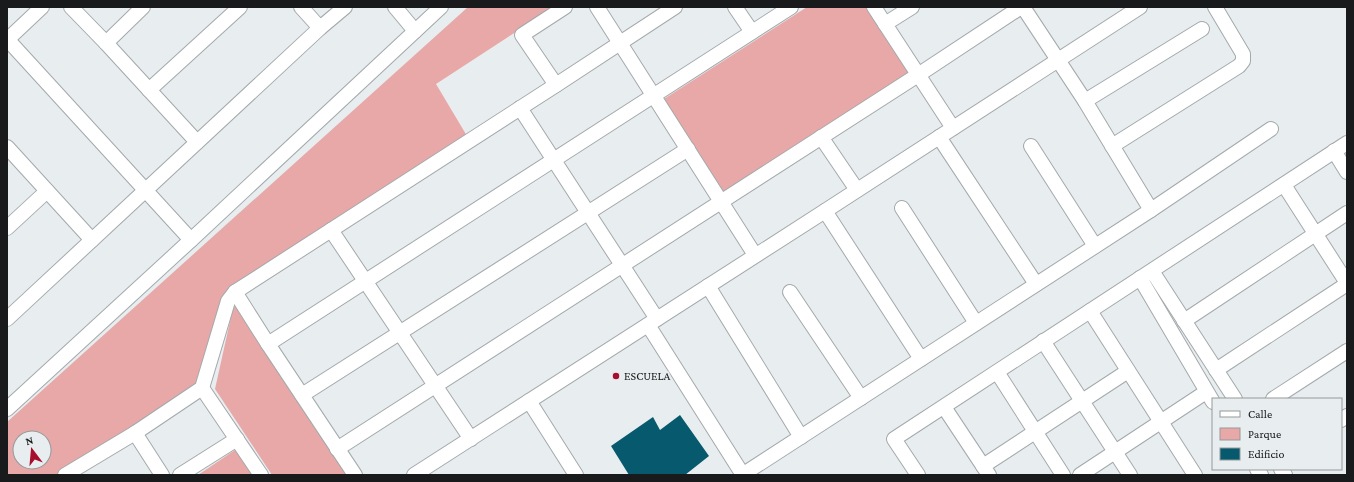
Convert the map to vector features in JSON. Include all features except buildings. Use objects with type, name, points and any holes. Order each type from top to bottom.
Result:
[{"type":"street","points":[[42,7],[7,39],[191,240]]},
{"type":"street","points":[[71,7],[106,42],[197,142]]},
{"type":"street","points":[[106,42],[143,7]]},
{"type":"street","points":[[149,90],[240,7]]},
{"type":"street","points":[[301,7],[320,28]]},
{"type":"street","points":[[7,319],[320,28],[345,7]]},
{"type":"street","points":[[395,7],[415,31]]},
{"type":"street","points":[[7,409],[441,7]]},
{"type":"street","points":[[556,85],[522,35],[565,7]]},
{"type":"street","points":[[597,7],[755,255]]},
{"type":"street","points":[[66,475],[135,433],[202,388],[228,301],[235,292],[675,7]]},
{"type":"street","points":[[735,7],[752,32]]},
{"type":"street","points":[[268,344],[791,7]]},
{"type":"street","points":[[874,7],[953,128]]},
{"type":"street","points":[[886,24],[912,7]]},
{"type":"street","points":[[337,448],[1022,7],[1085,101],[1151,210]]},
{"type":"street","points":[[414,475],[1140,7]]},
{"type":"street","points":[[1112,146],[1239,66],[1243,61],[1243,54],[1215,7]]},
{"type":"street","points":[[1085,101],[1202,29]]},
{"type":"street","points":[[520,108],[622,265],[653,322],[743,475],[1151,210],[1271,129]]},
{"type":"street","points":[[821,137],[856,190]]},
{"type":"street","points":[[939,137],[1036,284]]},
{"type":"street","points":[[912,473],[894,438],[1347,143]]},
{"type":"street","points":[[1031,146],[1095,246]]},
{"type":"street","points":[[7,147],[92,240]]},
{"type":"street","points":[[302,395],[688,149]]},
{"type":"street","points":[[1334,151],[1347,172]]},
{"type":"street","points":[[1216,370],[1347,283],[1284,185]]},
{"type":"street","points":[[7,228],[47,191]]},
{"type":"street","points":[[902,208],[976,324]]},
{"type":"street","points":[[825,211],[921,359]]},
{"type":"street","points":[[1184,321],[1347,214]]},
{"type":"street","points":[[332,230],[471,439]]},
{"type":"street","points":[[1152,271],[1234,398]]},
{"type":"street","points":[[1080,475],[1161,422],[1210,397],[1140,278]]},
{"type":"street","points":[[708,286],[801,437]]},
{"type":"street","points":[[235,292],[355,475]]},
{"type":"street","points":[[790,292],[861,398]]},
{"type":"street","points":[[1090,311],[1195,475]]},
{"type":"street","points":[[1043,341],[1130,475]]},
{"type":"street","points":[[1275,398],[1347,351]]},
{"type":"street","points":[[944,406],[986,471],[1035,432],[1128,371]]},
{"type":"street","points":[[997,372],[1063,475]]},
{"type":"street","points":[[202,388],[261,475]]},
{"type":"street","points":[[529,401],[576,475]]},
{"type":"street","points":[[135,433],[162,475]]},
{"type":"street","points":[[180,475],[237,439]]},
{"type":"green space","points":[[468,7],[554,7],[436,84],[467,136],[224,295],[204,382],[58,475],[7,475],[7,422]]},
{"type":"green space","points":[[807,7],[869,7],[911,72],[723,193],[664,99]]},
{"type":"green space","points":[[237,305],[349,475],[272,475],[215,389],[233,308]]},
{"type":"green space","points":[[238,448],[256,475],[198,475]]},
{"type":"place","name":"ESCUELA","points":[[616,376]]}]
